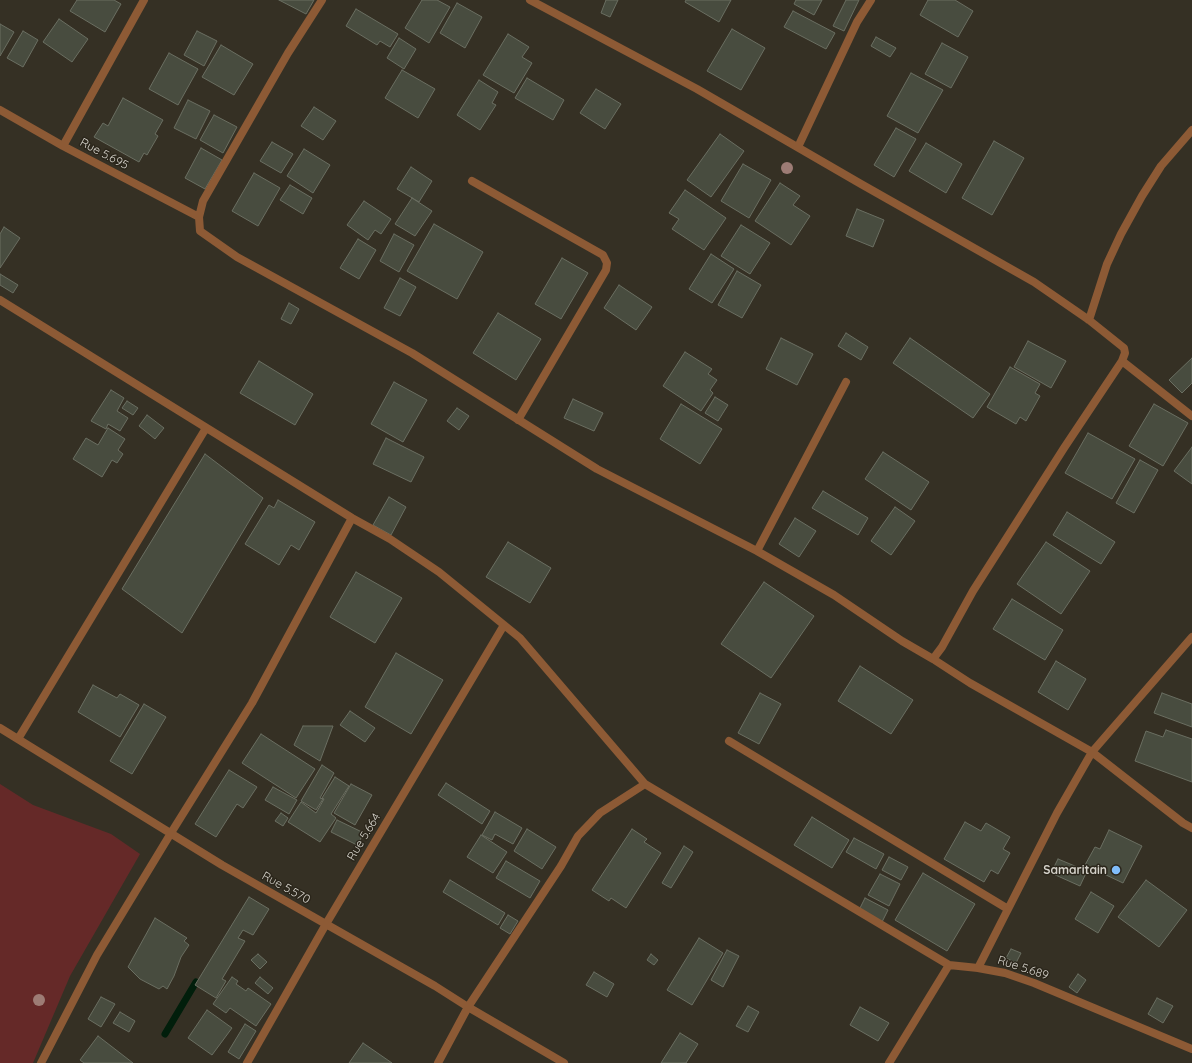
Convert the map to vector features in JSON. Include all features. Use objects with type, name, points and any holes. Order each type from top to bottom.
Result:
[{"type":"street","points":[[63,146],[144,0]]},
{"type":"street","points":[[322,0],[288,53],[203,201],[199,217],[200,231],[237,257],[412,353],[597,469],[757,551],[834,595],[902,641],[970,683],[1092,752],[1183,823],[1192,828]]},
{"type":"street","points":[[530,0],[697,89],[1034,282],[1089,320],[1124,348],[1125,354],[1122,361],[1060,454],[973,591],[942,647],[933,659]]},
{"type":"street","points":[[798,147],[857,22],[871,0]]},
{"type":"street","name":"Rue 5.695","points":[[0,110],[63,146],[199,217]]},
{"type":"street","points":[[1089,320],[1107,264],[1121,234],[1142,196],[1162,166],[1192,130]]},
{"type":"street","points":[[472,181],[603,255],[608,263],[606,270],[518,420]]},
{"type":"street","points":[[0,300],[352,518],[390,539],[438,572],[520,638],[645,784],[949,965],[889,1063]]},
{"type":"street","points":[[1122,361],[1192,416]]},
{"type":"street","points":[[757,551],[846,382]]},
{"type":"street","points":[[18,739],[206,428]]},
{"type":"street","points":[[41,1063],[97,955],[252,703],[352,518]]},
{"type":"street","name":"Rue 5.664","points":[[247,1063],[326,924],[504,625]]},
{"type":"street","points":[[978,968],[1058,813],[1092,752],[1192,637]]},
{"type":"street","name":"Rue 5.570","points":[[0,728],[222,865],[435,986],[564,1063]]},
{"type":"street","points":[[729,741],[1008,909]]},
{"type":"street","points":[[438,1063],[468,1007],[561,866],[578,836],[600,813],[645,784]]},
{"type":"street","name":"Rue 5.689","points":[[949,965],[1005,973],[1034,983],[1192,1049]]},
{"type":"shaded area","points":[[0,784],[33,805],[111,834],[140,854],[70,976],[33,1063],[0,1063]]},
{"type":"building","points":[[77,0],[114,0],[121,4],[105,32],[70,11]]},
{"type":"building","points":[[279,0],[314,0],[306,14]]},
{"type":"building","points":[[422,0],[437,0],[450,7],[429,43],[405,28]]},
{"type":"building","points":[[606,0],[618,0],[610,17],[601,13]]},
{"type":"building","points":[[686,0],[731,0],[719,22],[685,2]]},
{"type":"building","points":[[796,0],[822,0],[814,15],[794,4]]},
{"type":"building","points":[[846,0],[859,0],[844,31],[833,26]]},
{"type":"building","points":[[928,0],[955,0],[973,11],[958,37],[920,15]]},
{"type":"building","points":[[457,3],[482,17],[465,48],[440,33]]},
{"type":"building","points":[[356,9],[398,34],[390,47],[380,41],[377,45],[346,26]]},
{"type":"building","points":[[793,11],[835,33],[826,49],[784,27]]},
{"type":"building","points":[[59,19],[88,39],[72,62],[43,42]]},
{"type":"building","points":[[0,24],[14,32],[0,56]]},
{"type":"building","points":[[732,29],[765,48],[741,90],[707,71]]},
{"type":"building","points":[[23,31],[38,40],[23,67],[7,58]]},
{"type":"building","points":[[197,31],[217,41],[204,66],[184,55]]},
{"type":"building","points":[[508,34],[529,47],[522,57],[532,63],[514,93],[483,75]]},
{"type":"building","points":[[876,37],[896,48],[890,57],[871,46]]},
{"type":"building","points":[[399,38],[416,49],[404,69],[387,58]]},
{"type":"building","points":[[942,43],[968,57],[951,88],[925,74]]},
{"type":"building","points":[[221,45],[253,64],[234,95],[202,77]]},
{"type":"building","points":[[169,53],[198,69],[178,105],[149,89]]},
{"type":"building","points":[[402,70],[435,89],[418,118],[385,98]]},
{"type":"building","points":[[911,73],[943,90],[918,133],[887,116]]},
{"type":"building","points":[[527,78],[564,100],[553,120],[515,98]]},
{"type":"building","points":[[479,80],[498,92],[492,103],[496,105],[480,130],[457,115]]},
{"type":"building","points":[[596,89],[621,104],[605,129],[580,113]]},
{"type":"building","points":[[123,98],[163,120],[155,134],[158,136],[147,155],[144,153],[139,162],[94,137],[103,123],[108,126]]},
{"type":"building","points":[[188,100],[210,111],[196,139],[174,128]]},
{"type":"building","points":[[314,107],[336,121],[323,140],[301,126]]},
{"type":"building","points":[[214,115],[237,127],[223,153],[200,140]]},
{"type":"building","points":[[896,128],[916,139],[894,177],[874,165]]},
{"type":"building","points":[[720,134],[744,151],[711,197],[687,180]]},
{"type":"building","points":[[994,141],[1024,158],[992,215],[962,198]]},
{"type":"building","points":[[272,142],[293,154],[281,173],[260,161]]},
{"type":"building","points":[[926,143],[962,164],[946,193],[909,171]]},
{"type":"building","points":[[201,148],[222,160],[205,189],[185,178]]},
{"type":"building","points":[[304,149],[330,165],[313,193],[287,176]]},
{"type":"building","points":[[743,164],[771,180],[749,218],[721,201]]},
{"type":"building","points":[[411,167],[432,181],[419,202],[397,189]]},
{"type":"building","points":[[254,173],[280,188],[258,226],[232,211]]},
{"type":"building","points":[[780,183],[800,196],[793,205],[810,216],[791,245],[755,221]]},
{"type":"building","points":[[290,185],[312,198],[303,214],[280,200]]},
{"type":"building","points":[[685,190],[726,218],[704,250],[672,229],[679,219],[669,213]]},
{"type":"building","points":[[412,198],[432,211],[415,236],[395,224]]},
{"type":"building","points":[[364,201],[391,219],[381,234],[375,230],[368,240],[347,225]]},
{"type":"building","points":[[857,209],[884,220],[873,247],[846,236]]},
{"type":"building","points":[[434,224],[483,252],[457,299],[407,271]]},
{"type":"building","points":[[741,225],[770,243],[750,274],[721,256]]},
{"type":"building","points":[[4,227],[20,238],[0,268],[0,234]]},
{"type":"building","points":[[394,234],[414,245],[399,272],[380,261]]},
{"type":"building","points":[[358,239],[376,250],[359,279],[340,268]]},
{"type":"building","points":[[711,254],[734,269],[712,303],[689,289]]},
{"type":"building","points":[[562,258],[588,273],[561,319],[535,304]]},
{"type":"building","points":[[737,271],[761,285],[742,318],[718,305]]},
{"type":"building","points":[[0,274],[18,285],[13,293],[0,285]]},
{"type":"building","points":[[400,278],[416,287],[400,316],[384,308]]},
{"type":"building","points":[[619,285],[652,307],[636,330],[604,308]]},
{"type":"building","points":[[289,303],[299,309],[291,324],[281,319]]},
{"type":"building","points":[[498,313],[541,339],[516,380],[473,353]]},
{"type":"building","points":[[846,333],[868,347],[861,360],[838,346]]},
{"type":"building","points":[[781,338],[813,354],[797,385],[766,369]]},
{"type":"building","points":[[910,338],[990,394],[973,418],[893,363]]},
{"type":"building","points":[[1028,341],[1066,361],[1051,388],[1014,367]]},
{"type":"building","points":[[685,352],[712,369],[708,374],[717,380],[710,390],[713,393],[701,411],[663,386]]},
{"type":"building","points":[[1192,358],[1192,383],[1182,393],[1169,380]]},
{"type":"building","points":[[259,361],[313,394],[295,425],[240,393]]},
{"type":"building","points":[[1010,367],[1040,384],[1035,393],[1040,396],[1026,421],[1020,417],[1016,424],[987,407]]},
{"type":"building","points":[[394,382],[427,400],[403,442],[371,424]]},
{"type":"building","points":[[111,390],[124,398],[117,411],[128,418],[120,431],[108,424],[106,429],[91,421]]},
{"type":"building","points":[[715,397],[728,405],[718,421],[705,413]]},
{"type":"building","points":[[573,399],[603,413],[594,431],[564,418]]},
{"type":"building","points":[[127,401],[138,408],[133,415],[122,408]]},
{"type":"building","points":[[681,404],[722,429],[700,464],[660,439]]},
{"type":"building","points":[[1154,404],[1188,423],[1163,466],[1129,446]]},
{"type":"building","points":[[457,408],[469,416],[459,430],[447,421]]},
{"type":"building","points":[[147,415],[164,428],[155,439],[139,426]]},
{"type":"building","points":[[108,428],[125,439],[118,450],[123,454],[117,463],[112,460],[102,477],[73,459],[86,438],[98,445]]},
{"type":"building","points":[[1088,433],[1135,459],[1112,499],[1065,473]]},
{"type":"building","points":[[386,438],[424,457],[411,482],[373,464]]},
{"type":"building","points":[[1192,447],[1192,484],[1174,471]]},
{"type":"building","points":[[883,452],[929,482],[911,510],[865,479]]},
{"type":"building","points":[[205,454],[263,498],[182,633],[122,589]]},
{"type":"building","points":[[1140,460],[1158,470],[1134,513],[1116,503]]},
{"type":"building","points":[[823,491],[868,518],[858,535],[812,508]]},
{"type":"building","points":[[389,497],[406,507],[391,535],[373,525]]},
{"type":"building","points":[[278,500],[315,522],[299,550],[291,545],[279,565],[245,544],[269,505],[274,508]]},
{"type":"building","points":[[895,507],[915,521],[891,555],[871,541]]},
{"type":"building","points":[[1067,512],[1115,542],[1101,564],[1053,535]]},
{"type":"building","points":[[795,518],[816,531],[799,557],[779,544]]},
{"type":"building","points":[[508,542],[551,568],[530,603],[486,577]]},
{"type":"building","points":[[1046,542],[1090,571],[1061,614],[1017,584]]},
{"type":"building","points":[[356,572],[402,598],[375,643],[330,617]]},
{"type":"building","points":[[764,582],[814,616],[771,678],[721,644]]},
{"type":"building","points":[[1012,599],[1063,630],[1045,660],[993,629]]},
{"type":"building","points":[[396,653],[443,680],[411,734],[365,707]]},
{"type":"building","points":[[1056,661],[1086,679],[1068,710],[1038,692]]},
{"type":"building","points":[[860,666],[913,700],[891,734],[838,701]]},
{"type":"building","points":[[93,685],[117,698],[120,694],[139,705],[120,737],[78,712]]},
{"type":"building","points":[[760,693],[781,704],[759,744],[738,733]]},
{"type":"building","points":[[1162,693],[1192,704],[1192,727],[1154,713]]},
{"type":"building","points":[[144,704],[166,717],[132,774],[110,761]]},
{"type":"building","points":[[350,711],[375,728],[365,742],[340,725]]},
{"type":"building","points":[[303,726],[333,726],[320,761],[294,745]]},
{"type":"building","points":[[1166,730],[1192,739],[1192,782],[1135,761],[1146,731],[1163,737]]},
{"type":"building","points":[[261,734],[315,769],[296,798],[242,763]]},
{"type":"building","points":[[322,765],[334,773],[320,798],[323,799],[316,810],[301,801]]},
{"type":"building","points":[[229,770],[257,787],[243,808],[237,804],[216,837],[195,824]]},
{"type":"building","points":[[335,777],[349,786],[331,814],[336,818],[320,842],[288,822],[301,802],[316,813],[324,799],[322,798]]},
{"type":"building","points":[[446,783],[490,811],[482,824],[438,795]]},
{"type":"building","points":[[351,784],[372,795],[355,825],[334,813]]},
{"type":"building","points":[[273,787],[297,800],[289,814],[265,800]]},
{"type":"building","points":[[495,812],[522,828],[513,844],[495,834],[492,840],[482,835]]},
{"type":"building","points":[[281,813],[288,818],[283,826],[275,821]]},
{"type":"building","points":[[812,817],[849,840],[832,868],[794,845]]},
{"type":"building","points":[[337,820],[364,833],[357,845],[331,832]]},
{"type":"building","points":[[965,822],[981,831],[986,823],[1010,837],[1003,849],[1010,853],[998,874],[991,870],[984,882],[944,859]]},
{"type":"building","points":[[527,829],[556,847],[542,869],[514,851]]},
{"type":"building","points":[[632,829],[647,839],[644,842],[661,853],[626,908],[611,898],[609,901],[592,890]]},
{"type":"building","points":[[1109,830],[1142,846],[1123,883],[1085,865],[1095,847],[1100,849]]},
{"type":"building","points":[[481,835],[507,852],[493,873],[467,857]]},
{"type":"building","points":[[854,838],[884,854],[876,869],[846,852]]},
{"type":"building","points":[[684,846],[693,852],[671,888],[662,883]]},
{"type":"building","points":[[889,857],[908,867],[901,880],[882,870]]},
{"type":"building","points":[[1058,859],[1087,871],[1080,886],[1051,873]]},
{"type":"building","points":[[506,861],[540,881],[530,898],[496,878]]},
{"type":"building","points":[[923,873],[975,904],[947,951],[895,920]]},
{"type":"building","points":[[880,874],[900,884],[889,906],[868,895]]},
{"type":"building","points":[[450,880],[505,913],[498,925],[443,892]]},
{"type":"building","points":[[1146,880],[1187,910],[1159,947],[1118,917]]},
{"type":"building","points":[[1091,892],[1114,906],[1098,933],[1075,919]]},
{"type":"building","points":[[249,897],[269,909],[253,935],[243,930],[238,938],[245,941],[222,979],[226,981],[216,998],[195,985]]},
{"type":"building","points":[[865,898],[888,910],[882,922],[859,910]]},
{"type":"building","points":[[508,915],[518,921],[510,934],[500,928]]},
{"type":"building","points":[[155,918],[187,938],[184,941],[189,945],[181,957],[174,976],[167,989],[163,986],[159,989],[140,979],[128,967]]},
{"type":"building","points":[[699,938],[723,953],[692,1005],[667,990]]},
{"type":"building","points":[[1011,949],[1021,953],[1016,963],[1006,958]]},
{"type":"building","points":[[727,950],[739,956],[723,987],[711,980]]},
{"type":"building","points":[[258,954],[267,962],[260,969],[251,960]]},
{"type":"building","points":[[651,954],[658,960],[654,965],[647,960]]},
{"type":"building","points":[[594,972],[614,984],[607,997],[586,985]]},
{"type":"building","points":[[1078,974],[1086,980],[1077,993],[1069,987]]},
{"type":"building","points":[[232,977],[238,981],[236,984],[246,991],[248,988],[271,1004],[256,1026],[230,1008],[226,1013],[213,1004]]},
{"type":"building","points":[[260,977],[273,988],[268,994],[255,983]]},
{"type":"building","points":[[101,997],[115,1004],[101,1027],[88,1019]]},
{"type":"building","points":[[1157,998],[1173,1006],[1163,1023],[1148,1014]]},
{"type":"building","points":[[748,1006],[759,1012],[748,1032],[736,1026]]},
{"type":"building","points":[[860,1007],[889,1023],[878,1041],[850,1025]]},
{"type":"building","points":[[207,1010],[232,1028],[212,1055],[188,1038]]},
{"type":"building","points":[[120,1012],[135,1021],[129,1032],[113,1023]]},
{"type":"building","points":[[245,1024],[256,1031],[239,1059],[228,1052]]},
{"type":"building","points":[[680,1033],[698,1044],[686,1063],[661,1063]]},
{"type":"building","points":[[98,1036],[133,1063],[84,1063],[80,1060]]},
{"type":"building","points":[[363,1043],[392,1063],[349,1063]]},
{"type":"waterway","points":[[165,1034],[196,982]]},
{"type":"place","name":"Samaritain","points":[[1116,870]]}]
